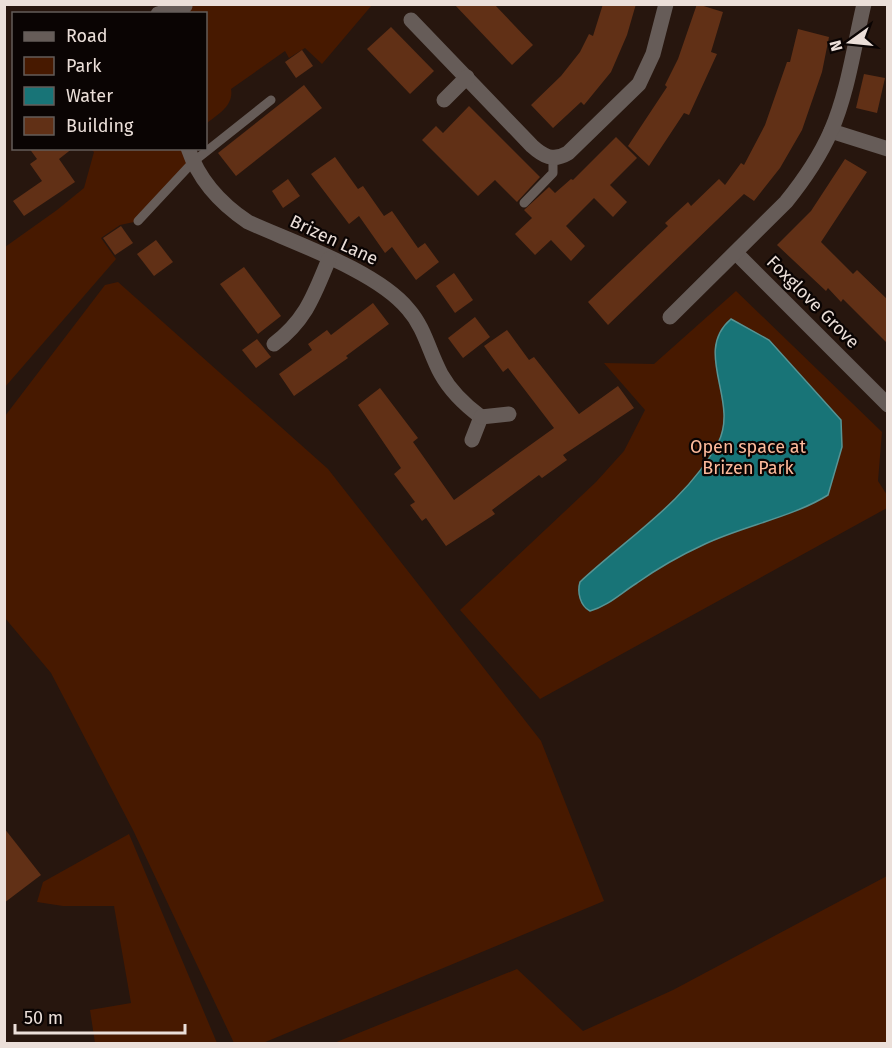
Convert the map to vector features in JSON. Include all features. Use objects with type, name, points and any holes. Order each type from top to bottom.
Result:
[{"type":"street","points":[[411,21],[532,146],[553,158],[568,153],[639,84],[653,54],[666,4]]},
{"type":"street","points":[[670,317],[792,195],[831,131],[844,92],[864,4]]},
{"type":"street","points":[[167,12],[185,8]]},
{"type":"street","points":[[444,100],[467,78]]},
{"type":"street","points":[[831,131],[888,149]]},
{"type":"street","name":"Brizen Lane","points":[[190,155],[203,180],[231,211],[248,222],[374,278],[407,306],[426,336],[440,372],[451,390],[481,417]]},
{"type":"street","name":"Foxglove Grove","points":[[736,253],[888,405]]},
{"type":"street","points":[[274,344],[294,329],[314,295],[329,259]]},
{"type":"street","points":[[472,440],[481,417],[509,414]]},
{"type":"lane","points":[[207,143],[271,100]]},
{"type":"lane","points":[[138,221],[190,155]]},
{"type":"lane","points":[[524,203],[553,173],[553,158]]},
{"type":"green space","points":[[184,4],[372,5],[322,64],[305,48],[289,58],[285,51],[231,89],[228,105],[207,123],[207,12],[163,12]]},
{"type":"green space","points":[[92,150],[188,150],[193,162],[139,221],[120,225],[101,238],[116,259],[5,387],[5,247],[84,188],[94,152]]},
{"type":"green space","points":[[118,282],[328,469],[541,741],[604,901],[263,1043],[234,1043],[133,830],[51,673],[5,618],[5,416],[105,285]]},
{"type":"green space","name":"Open space at Brizen Park","points":[[736,291],[882,432],[878,481],[887,495],[887,508],[540,699],[460,610],[596,482],[624,451],[645,410],[604,363],[654,364]]},
{"type":"green space","points":[[129,834],[217,1043],[95,1043],[90,1010],[131,1003],[114,906],[63,906],[37,902],[43,882]]},
{"type":"green space","points":[[887,876],[887,1043],[334,1043],[517,969],[583,1031],[673,990]]},
{"type":"water","points":[[731,319],[769,340],[841,420],[842,447],[828,495],[814,503],[696,548],[653,572],[609,603],[590,611],[580,598],[580,582],[673,501],[705,464],[718,443],[723,427],[724,411],[716,362],[716,346],[720,332]]},
{"type":"building","points":[[454,4],[494,4],[533,45],[512,65]]},
{"type":"building","points":[[603,4],[636,4],[627,35],[611,72],[584,105],[581,102],[553,128],[531,105],[561,76],[580,52],[589,34],[593,36]]},
{"type":"building","points":[[697,4],[723,12],[711,52],[717,54],[689,115],[684,113],[649,166],[628,146],[667,87],[665,85],[678,59]]},
{"type":"building","points":[[391,27],[434,71],[410,94],[367,49]]},
{"type":"building","points":[[798,29],[829,37],[822,72],[802,130],[780,168],[754,201],[744,194],[608,325],[588,302],[668,226],[665,223],[688,202],[691,206],[719,179],[725,185],[741,163],[744,165],[765,125],[787,62],[790,62]]},
{"type":"building","points":[[302,50],[313,66],[296,78],[285,62]]},
{"type":"building","points":[[864,74],[885,78],[877,113],[856,108]]},
{"type":"building","points":[[304,85],[322,108],[236,176],[218,153]]},
{"type":"building","points":[[469,106],[540,177],[517,202],[495,180],[478,196],[422,140],[436,126],[443,133]]},
{"type":"building","points":[[616,137],[637,158],[610,185],[627,202],[613,217],[594,198],[566,226],[585,246],[571,261],[551,240],[535,255],[515,234],[532,218],[524,210],[549,187],[555,193],[571,179],[573,180]]},
{"type":"building","points":[[30,150],[70,150],[59,159],[75,182],[24,216],[13,201],[42,181],[30,164],[37,159]]},
{"type":"building","points":[[335,157],[358,189],[363,186],[384,216],[392,211],[418,248],[425,243],[439,262],[416,280],[392,247],[385,253],[359,216],[349,224],[311,174]]},
{"type":"building","points":[[845,159],[867,172],[821,242],[853,274],[857,270],[888,300],[888,344],[843,299],[841,302],[828,288],[826,291],[777,245],[811,211]]},
{"type":"building","points":[[288,179],[300,196],[283,208],[272,191]]},
{"type":"building","points":[[121,226],[133,243],[115,255],[103,238]]},
{"type":"building","points":[[156,240],[173,262],[154,276],[137,254]]},
{"type":"building","points":[[244,267],[281,316],[258,334],[220,284]]},
{"type":"building","points":[[454,273],[473,300],[455,313],[436,286]]},
{"type":"building","points":[[373,303],[389,324],[346,356],[348,358],[294,396],[279,374],[312,350],[308,344],[327,330],[331,335]]},
{"type":"building","points":[[475,317],[490,337],[463,358],[448,338]]},
{"type":"building","points":[[507,330],[529,360],[534,357],[579,414],[618,386],[634,408],[563,455],[567,460],[542,478],[539,475],[492,510],[495,514],[446,546],[426,518],[422,521],[410,505],[415,502],[394,474],[401,468],[358,405],[380,388],[418,438],[413,442],[454,500],[554,428],[508,368],[503,372],[484,346]]},
{"type":"building","points":[[257,339],[271,357],[256,368],[242,350]]},
{"type":"building","points":[[4,828],[41,875],[4,903]]}]
